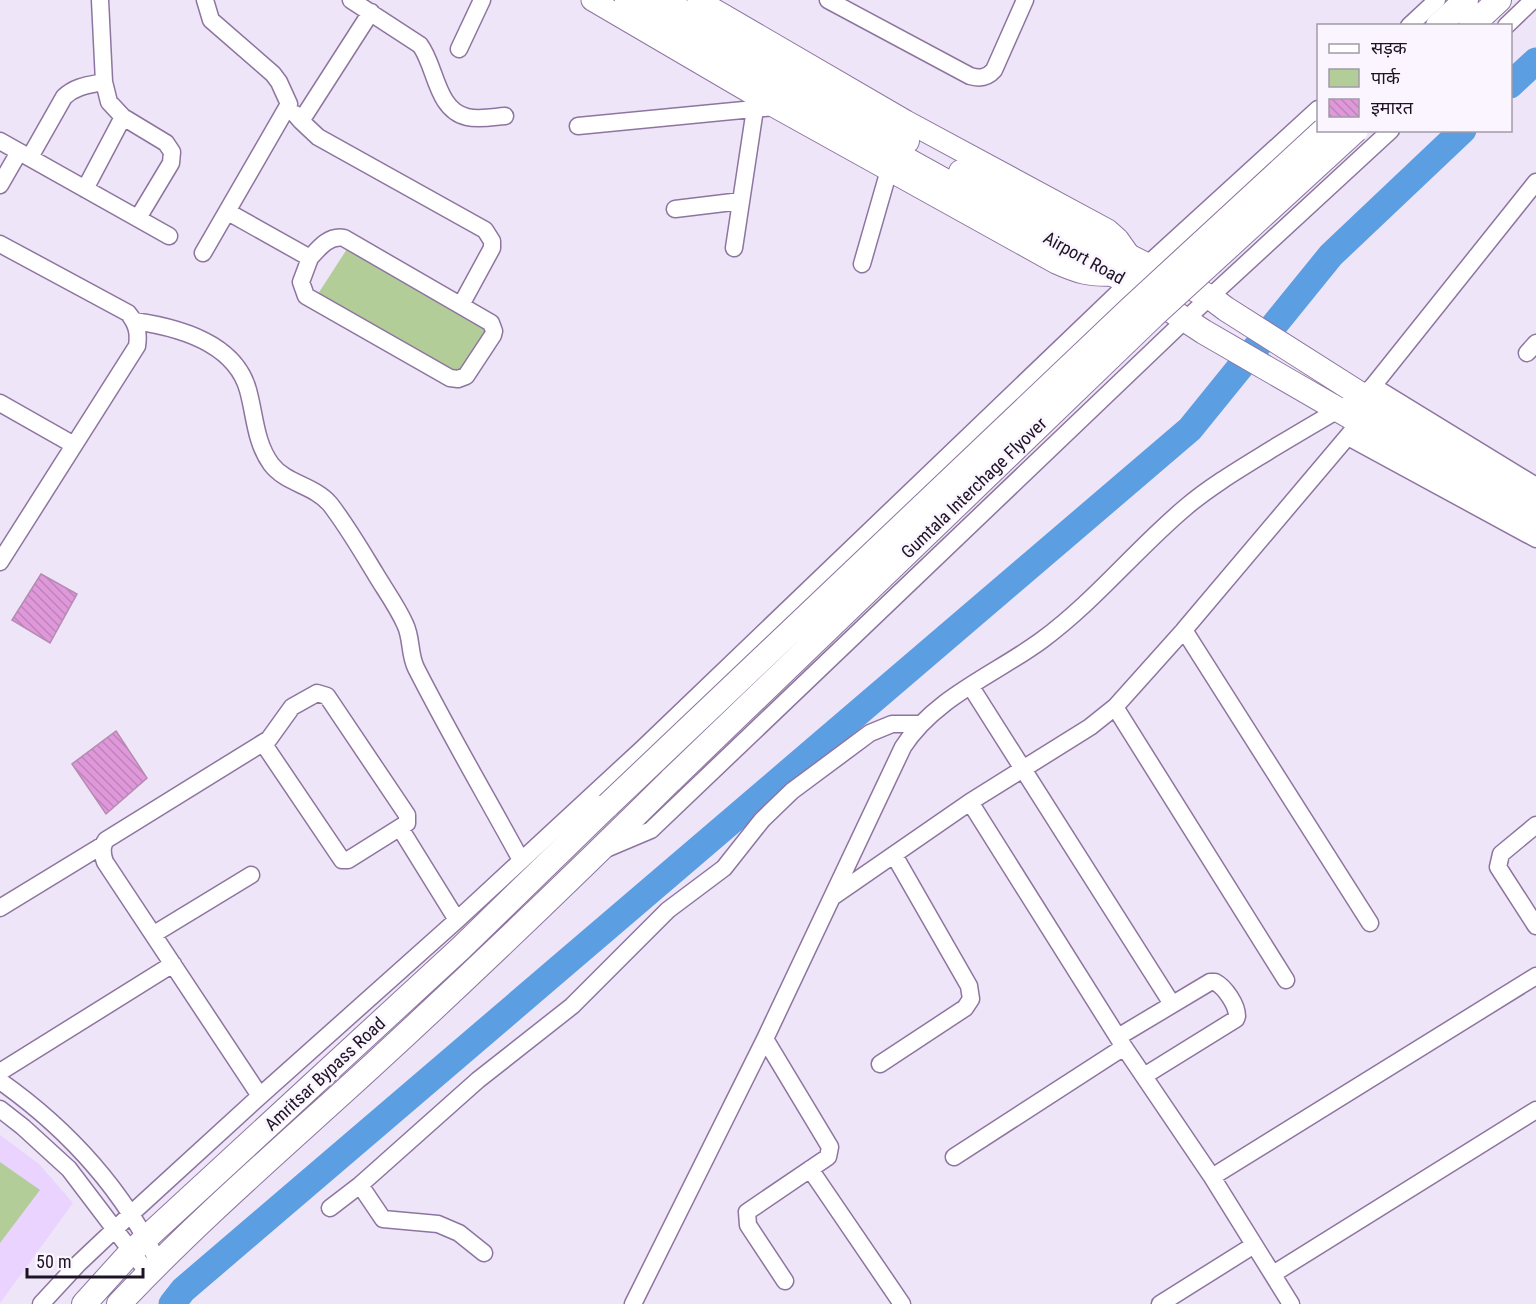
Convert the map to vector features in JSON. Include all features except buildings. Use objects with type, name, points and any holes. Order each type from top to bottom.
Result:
[{"type":"highway","name":"Airport Road","points":[[627,0],[782,91],[1121,279],[1194,326],[1337,411],[1354,430],[1536,524]]},
{"type":"highway","name":"Airport Road","points":[[662,0],[968,176],[1139,260],[1218,303],[1322,370],[1368,391],[1536,502]]},
{"type":"highway","points":[[1440,24],[1466,0]]},
{"type":"highway","points":[[1473,24],[1499,0]]},
{"type":"highway","name":"Gumtala Interchage Flyover","points":[[560,837],[608,805],[1129,310],[1322,132]]},
{"type":"highway","name":"Gumtala Interchage Flyover","points":[[598,853],[1153,316],[1354,132]]},
{"type":"highway","name":"Amritsar Bypass Road","points":[[84,1304],[139,1245],[461,948],[560,837]]},
{"type":"highway","name":"Amritsar Bypass Road","points":[[119,1304],[206,1218],[481,966],[598,853]]},
{"type":"main road","points":[[592,0],[765,108],[889,170],[1078,273],[1121,279]]},
{"type":"main road","points":[[698,0],[906,121],[1108,230],[1139,260]]},
{"type":"street","points":[[100,0],[104,82],[109,102],[123,117],[166,143],[173,156],[138,218]]},
{"type":"street","points":[[205,0],[211,20],[273,74],[301,121],[318,137],[485,230],[492,242],[492,248],[461,305]]},
{"type":"street","points":[[351,0],[420,45],[426,53],[442,96],[456,112],[464,117],[476,118],[505,116]]},
{"type":"street","points":[[459,49],[482,0]]},
{"type":"street","points":[[828,0],[970,76],[978,78],[990,75],[994,70],[1024,0]]},
{"type":"street","points":[[1412,24],[1437,0]]},
{"type":"street","points":[[1508,24],[1533,0]]},
{"type":"street","points":[[301,121],[370,12]]},
{"type":"street","points":[[0,185],[25,155],[69,92],[82,86],[104,82]]},
{"type":"street","points":[[203,253],[289,104]]},
{"type":"street","points":[[578,126],[765,108],[741,201],[734,248]]},
{"type":"street","points":[[41,1304],[78,1264],[132,1213],[521,860],[560,837],[642,749],[1139,260],[1317,110]]},
{"type":"street","points":[[85,189],[123,117]]},
{"type":"street","points":[[598,853],[651,830],[1194,326],[1389,132]]},
{"type":"street","points":[[0,141],[170,236]]},
{"type":"street","points":[[862,264],[889,170]]},
{"type":"street","points":[[633,1304],[765,1039],[903,747],[920,724],[938,708],[1042,640],[1067,620],[1170,520],[1204,493],[1245,465],[1368,391],[1536,182]]},
{"type":"street","points":[[675,209],[741,201]]},
{"type":"street","points":[[228,212],[310,258]]},
{"type":"street","points":[[339,237],[344,238],[491,323],[493,336],[466,376],[454,379],[306,296],[302,275],[310,258],[328,241],[339,237]]},
{"type":"street","points":[[0,244],[128,313],[134,321],[139,338],[137,346],[0,562]]},
{"type":"street","points":[[134,321],[165,326],[195,337],[214,348],[239,368],[248,390],[257,436],[271,464],[281,474],[320,494],[330,504],[352,536],[406,625],[415,665],[521,860]]},
{"type":"street","points":[[1368,391],[1536,486]]},
{"type":"street","points":[[0,403],[74,445]]},
{"type":"street","points":[[833,896],[970,802],[1090,727],[1115,707],[1184,630],[1354,430],[1536,539]]},
{"type":"street","points":[[1184,630],[1370,923]]},
{"type":"street","points":[[971,687],[1172,1004]]},
{"type":"street","points":[[0,908],[263,743],[278,729],[292,707],[314,694],[325,694],[407,815],[407,823],[348,860],[342,860],[263,743]]},
{"type":"street","points":[[1115,707],[1286,980]]},
{"type":"street","points":[[330,1208],[360,1185],[478,1080],[572,1006],[668,910],[724,868],[762,820],[792,791],[870,733],[892,724],[920,724]]},
{"type":"street","points":[[970,802],[1121,1042],[1212,1177],[1291,1304]]},
{"type":"street","points":[[1536,825],[1501,854],[1498,867],[1536,926]]},
{"type":"street","points":[[400,828],[457,920]]},
{"type":"street","points":[[103,845],[105,862],[260,1096]]},
{"type":"street","points":[[880,1064],[965,1008],[971,999],[969,987],[894,855]]},
{"type":"street","points":[[154,934],[252,875]]},
{"type":"street","points":[[0,1072],[173,964]]},
{"type":"street","points":[[1212,1177],[1536,976]]},
{"type":"street","points":[[954,1157],[1121,1042],[1172,1004],[1215,981],[1237,1010],[1238,1016],[1144,1076]]},
{"type":"street","points":[[765,1039],[828,1143],[830,1152],[828,1157],[747,1212],[748,1225],[785,1281]]},
{"type":"street","points":[[0,1081],[24,1098],[75,1143],[102,1173],[132,1213],[139,1245],[153,1269]]},
{"type":"street","points":[[0,1109],[69,1169],[114,1230],[139,1245]]},
{"type":"street","points":[[1273,1274],[1536,1110]]},
{"type":"street","points":[[810,1169],[902,1304]]},
{"type":"street","points":[[360,1185],[383,1219],[438,1224],[459,1233],[484,1253]]},
{"type":"street","points":[[1160,1304],[1254,1245]]},
{"type":"shaded area","points":[[0,1135],[39,1164],[73,1203],[0,1303]]},
{"type":"green space","points":[[347,249],[494,332],[460,379],[316,297]]},
{"type":"green space","points":[[0,1162],[40,1190],[0,1243]]},
{"type":"waterway","points":[[1512,83],[1536,61]]},
{"type":"waterway","points":[[172,1304],[183,1290],[1190,429],[1331,255],[1461,132]]}]
